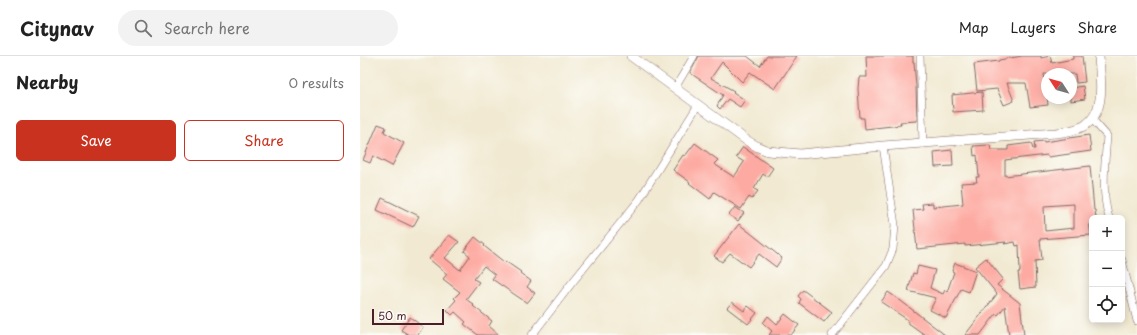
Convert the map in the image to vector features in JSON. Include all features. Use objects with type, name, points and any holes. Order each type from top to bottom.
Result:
[{"type":"street","points":[[631,56],[758,148],[768,151],[800,154],[1070,131],[1084,126],[1092,118],[1100,105],[1101,90],[1099,56]]},
{"type":"street","points":[[674,88],[694,56]]},
{"type":"street","points":[[920,56],[923,144]]},
{"type":"street","points":[[532,335],[639,200],[698,105]]},
{"type":"street","points":[[1092,118],[1107,136],[1104,182],[1106,208],[1108,215]]},
{"type":"street","points":[[832,335],[886,266],[893,249],[895,225],[882,146]]},
{"type":"street","points":[[1125,272],[1137,321]]},
{"type":"building","points":[[699,56],[747,56],[760,66],[767,56],[797,56],[775,89],[750,72],[742,82],[722,62],[711,78],[734,91],[733,92],[745,100],[740,107],[728,99],[720,109],[717,106],[723,95],[690,73]]},
{"type":"building","points":[[866,56],[913,56],[917,121],[900,122],[901,125],[865,129],[864,118],[860,118],[858,89],[859,77],[867,77]]},
{"type":"building","points":[[1022,56],[1041,56],[1041,58],[1050,56],[1052,63],[1073,59],[1073,56],[1082,56],[1085,82],[1077,83],[1077,68],[1041,68],[1041,104],[1048,105],[1030,107],[1026,83],[1007,83],[1014,101],[1004,105],[997,89],[977,91],[974,64]]},
{"type":"building","points":[[1083,86],[1085,99],[1077,100],[1077,87]]},
{"type":"building","points":[[982,92],[983,110],[953,112],[952,95]]},
{"type":"building","points":[[378,124],[386,127],[384,132],[404,143],[392,166],[373,156],[370,163],[363,160]]},
{"type":"building","points":[[1089,135],[1091,151],[1048,157],[1047,155],[1005,160],[1005,176],[1090,166],[1096,215],[1089,215],[1089,235],[1040,239],[1042,260],[1035,261],[1036,287],[1020,289],[1018,272],[1020,272],[1019,245],[1016,246],[1015,242],[965,246],[965,244],[917,249],[913,210],[923,209],[922,204],[933,203],[933,207],[963,204],[961,183],[977,182],[976,177],[979,177],[977,155],[974,156],[973,146],[990,145],[991,150],[1008,150],[1008,146],[1031,143],[1033,149],[1035,149],[1034,142]],"holes":[[[1074,204],[1074,228],[1045,231],[1044,206]]]},
{"type":"building","points":[[695,143],[718,160],[714,164],[734,177],[744,162],[736,157],[743,147],[773,168],[767,177],[763,174],[754,189],[758,191],[752,199],[749,197],[741,209],[714,192],[710,199],[673,170],[683,155],[685,156]]},
{"type":"building","points":[[952,150],[953,166],[935,167],[934,152]]},
{"type":"building","points":[[382,198],[419,216],[413,227],[377,210]]},
{"type":"building","points":[[735,207],[744,213],[738,221],[729,215]]},
{"type":"building","points":[[739,224],[782,258],[776,267],[759,254],[749,267],[730,253],[722,262],[714,256]]},
{"type":"building","points":[[449,235],[459,242],[445,258],[460,270],[470,256],[464,251],[475,237],[504,262],[505,261],[521,272],[520,273],[531,281],[527,287],[535,293],[527,303],[492,279],[495,275],[484,266],[474,279],[479,282],[466,299],[492,321],[489,326],[499,335],[478,335],[464,324],[466,322],[455,312],[452,315],[447,310],[456,300],[454,298],[460,292],[443,279],[447,274],[429,259]]},
{"type":"building","points":[[986,258],[1003,279],[997,285],[1020,303],[1024,335],[1009,335],[1005,306],[998,315],[996,314],[980,335],[965,335],[997,294],[975,267]]},
{"type":"building","points":[[955,263],[976,271],[969,292],[961,289],[946,318],[930,310],[936,298],[908,291],[913,273],[916,274],[918,266],[935,270],[930,288],[943,294],[945,290],[947,292],[954,272],[952,271]]},
{"type":"building","points":[[803,290],[832,312],[824,322],[799,303],[801,299],[798,296]]},
{"type":"building","points":[[888,292],[945,335],[925,335],[907,322],[908,320],[881,302]]},
{"type":"building","points":[[732,302],[744,311],[748,306],[757,313],[748,324],[727,308]]},
{"type":"building","points":[[785,314],[799,325],[791,335],[769,335],[772,331],[763,323],[768,316],[777,324]]},
{"type":"building","points":[[410,317],[423,327],[418,335],[409,335],[401,330]]}]
